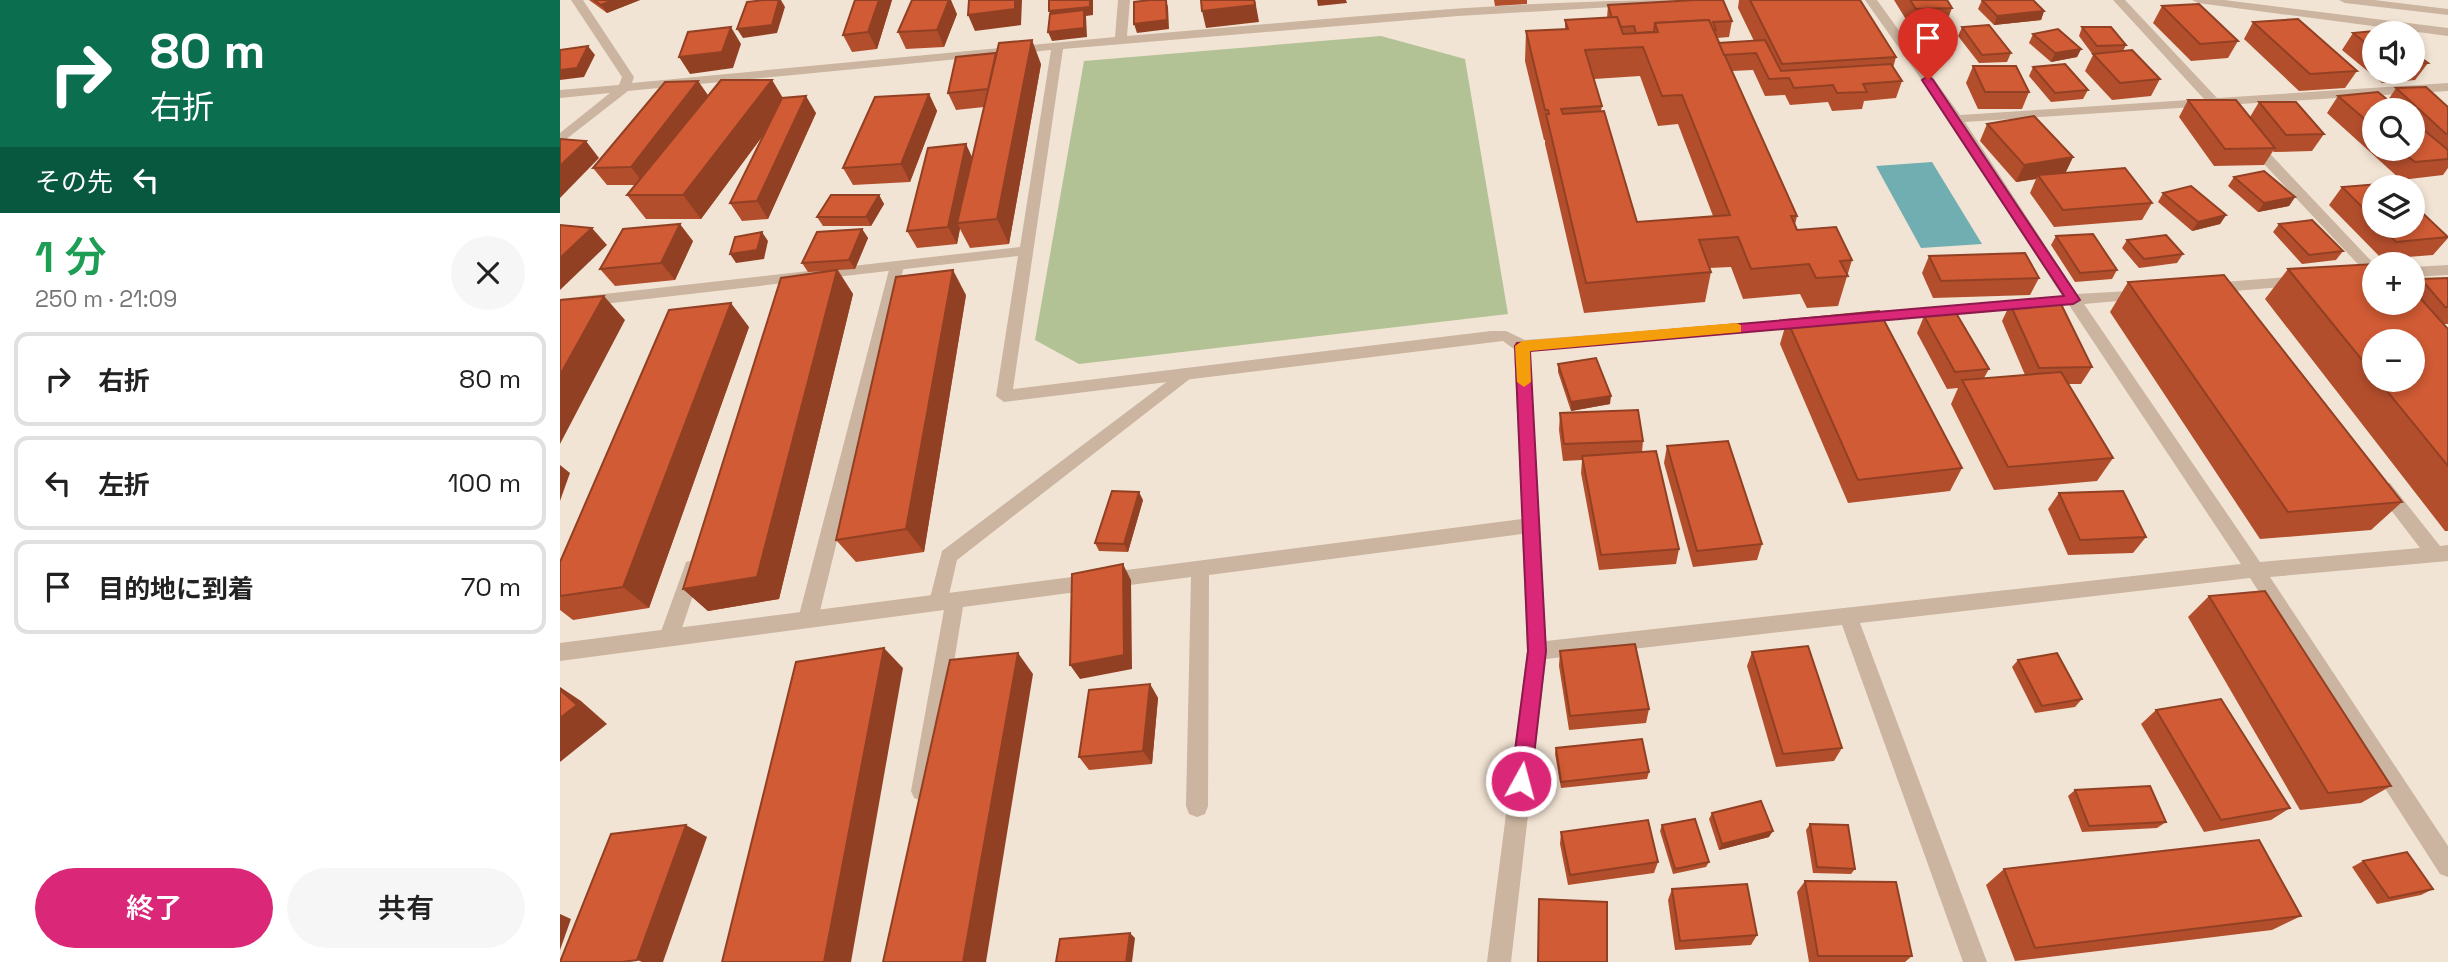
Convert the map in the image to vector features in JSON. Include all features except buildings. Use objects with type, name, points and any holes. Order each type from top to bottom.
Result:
[{"type":"street","points":[[560,140],[624,88],[628,77],[577,0]]},
{"type":"street","points":[[1121,40],[1124,0]]},
{"type":"street","points":[[560,94],[1457,6],[1680,0]]},
{"type":"street","points":[[1871,0],[1956,119],[2448,866]]},
{"type":"street","points":[[2119,0],[2220,109]]},
{"type":"street","points":[[2198,0],[2448,32]]},
{"type":"street","points":[[2344,0],[2448,12]]},
{"type":"street","points":[[1058,46],[1024,251],[1004,397],[1491,336],[1506,336],[1522,346],[2156,293]]},
{"type":"street","points":[[1956,119],[2220,109],[2448,87]]},
{"type":"street","points":[[2244,134],[2362,266]]},
{"type":"street","points":[[560,304],[789,284],[897,266],[1024,251]]},
{"type":"street","points":[[808,619],[897,266]]},
{"type":"street","points":[[2425,271],[2448,270]]},
{"type":"street","points":[[2198,289],[2230,293],[2321,279]]},
{"type":"street","points":[[1499,962],[1537,651],[1522,346]]},
{"type":"street","points":[[920,805],[947,601],[949,556],[1185,374]]},
{"type":"street","points":[[2377,479],[2442,553]]},
{"type":"street","points":[[560,652],[1531,525]]},
{"type":"street","points":[[669,637],[700,547]]},
{"type":"street","points":[[1537,651],[2255,570],[2442,553]]},
{"type":"street","points":[[1197,806],[1200,568]]},
{"type":"street","points":[[1848,616],[1975,962]]},
{"type":"green space","points":[[1381,36],[1465,59],[1508,314],[1079,364],[1035,340],[1084,61]]},
{"type":"water","points":[[1932,162],[1982,244],[1921,248],[1876,166]]},
{"type":"slow traffic","points":[[1524,382],[1522,346],[1736,328]]},
{"type":"route","points":[[1521,781],[1537,651],[1522,346],[2073,300],[1928,80]]}]
